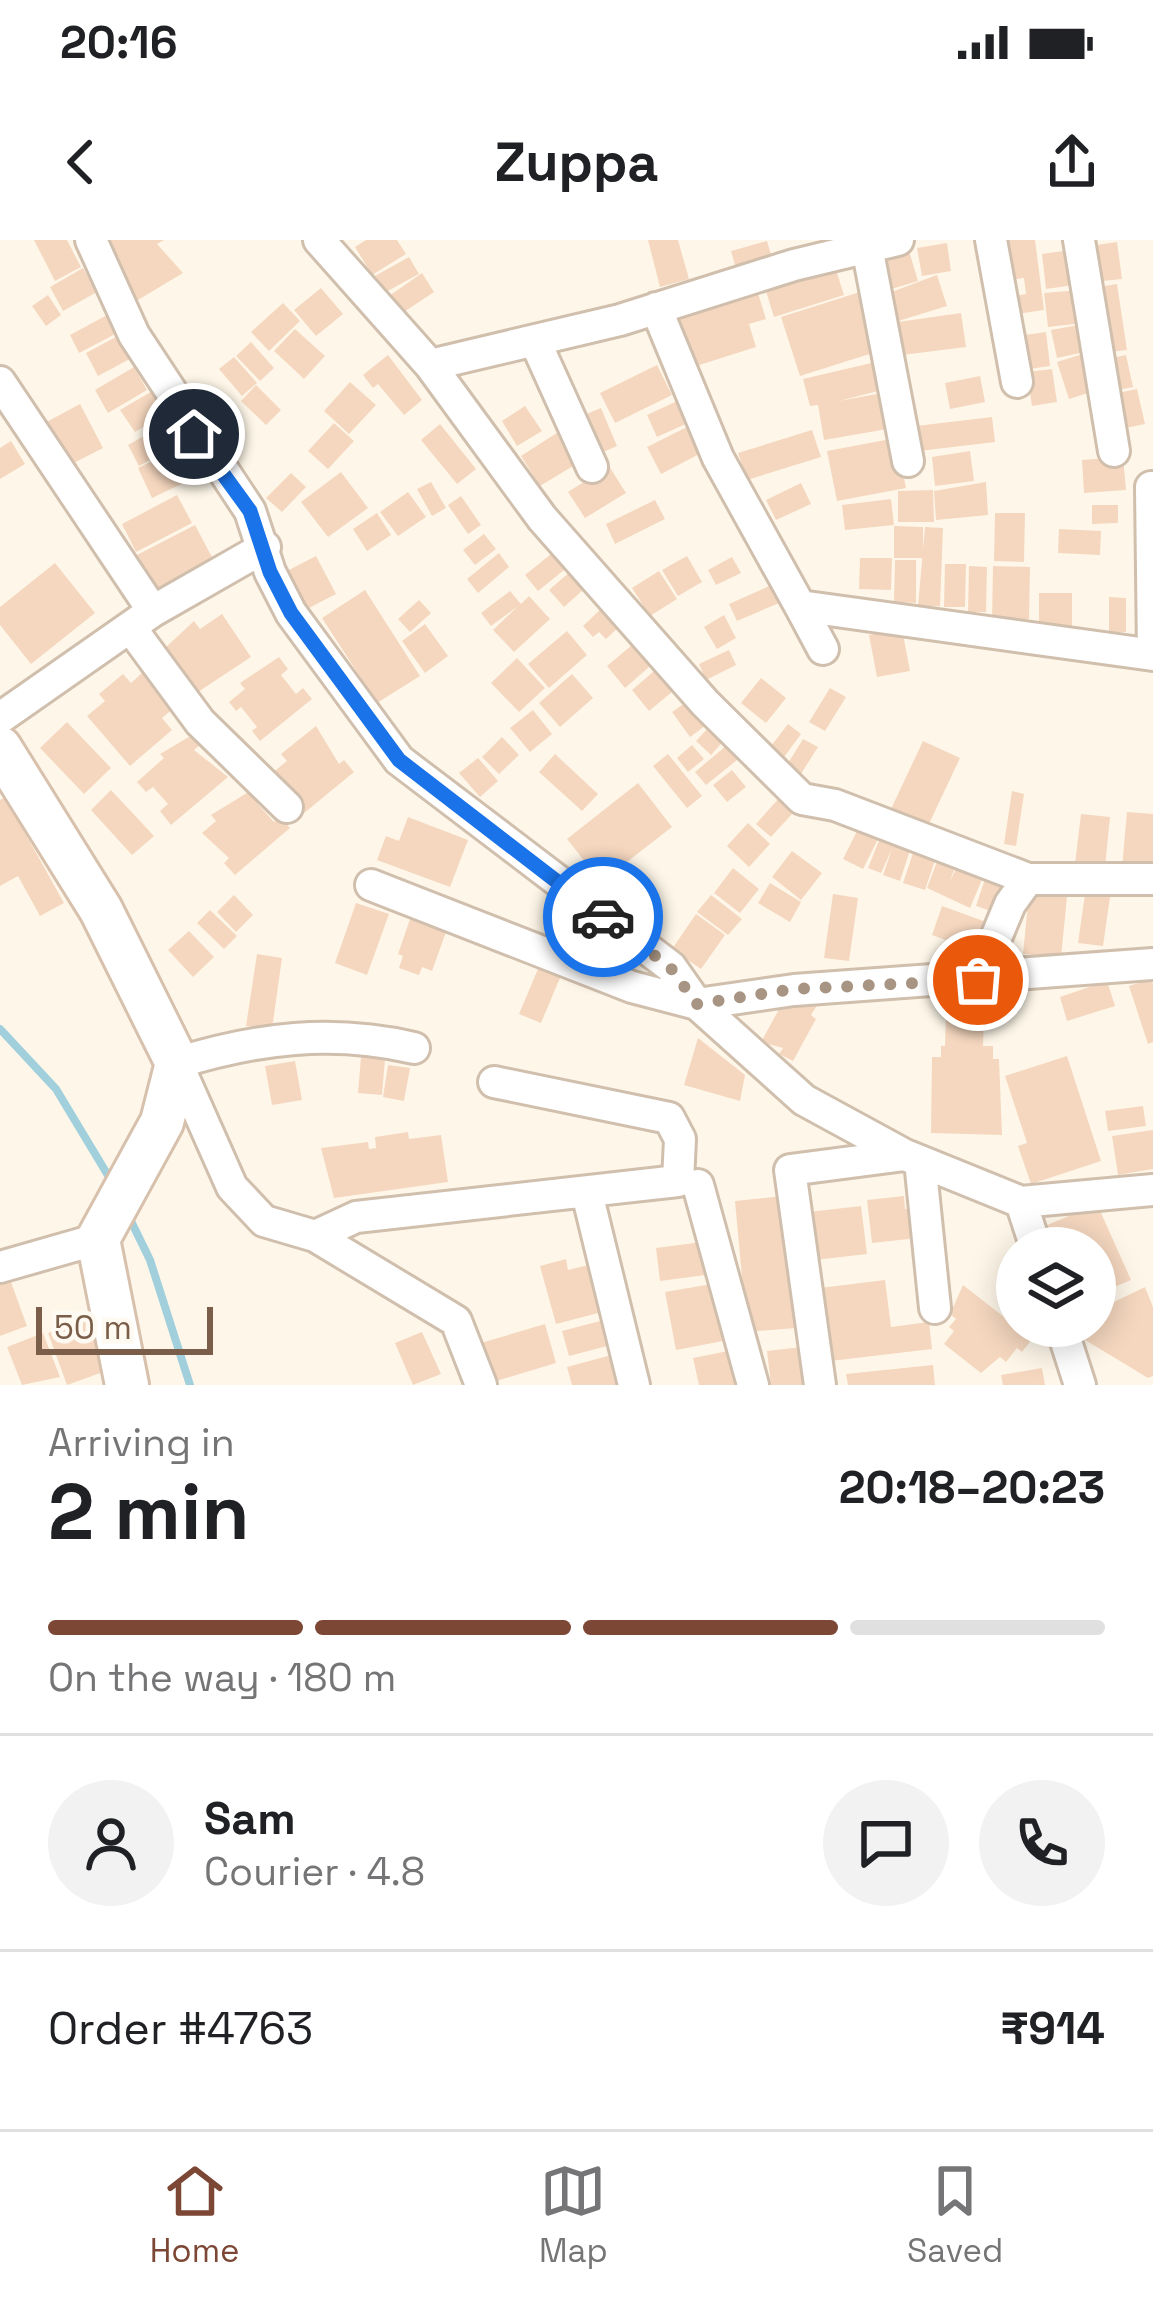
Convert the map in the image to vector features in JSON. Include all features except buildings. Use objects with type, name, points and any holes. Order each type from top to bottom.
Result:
[{"type":"street","points":[[92,240],[134,335],[250,511],[270,572],[291,613],[399,760],[670,967],[697,1004],[805,1100],[912,1158],[1021,1202],[1153,1190]]},
{"type":"street","points":[[319,240],[430,365],[542,518],[705,704],[802,799],[835,805],[1028,879],[1153,879]]},
{"type":"street","points":[[991,240],[1016,382]]},
{"type":"street","points":[[1079,240],[1114,451]]},
{"type":"street","points":[[430,365],[656,308],[790,253],[883,244],[908,461]]},
{"type":"street","points":[[656,308],[718,458],[823,649]]},
{"type":"street","points":[[535,340],[592,467]]},
{"type":"street","points":[[0,382],[200,722],[287,807]]},
{"type":"street","points":[[800,606],[1153,655],[1151,487]]},
{"type":"street","points":[[0,718],[142,619],[265,547]]},
{"type":"street","points":[[0,748],[101,910],[232,1187],[264,1221],[315,1237],[456,1321],[481,1385]]},
{"type":"street","points":[[978,980],[1010,904],[1028,879]]},
{"type":"street","points":[[371,884],[632,987],[697,1004],[794,989],[978,980],[1153,964]]},
{"type":"street","points":[[177,1063],[236,1047],[331,1035],[414,1048]]},
{"type":"street","points":[[127,1385],[103,1230],[162,1122],[177,1063]]},
{"type":"street","points":[[315,1237],[356,1217],[678,1181],[680,1139],[669,1118],[494,1082]]},
{"type":"street","points":[[912,1158],[935,1308]]},
{"type":"street","points":[[820,1385],[790,1170],[912,1158]]},
{"type":"street","points":[[698,1185],[753,1385]]},
{"type":"street","points":[[587,1192],[634,1385]]},
{"type":"street","points":[[1021,1202],[1029,1227]]},
{"type":"street","points":[[0,1267],[103,1230]]},
{"type":"street","points":[[1068,1347],[1081,1385]]},
{"type":"waterway","points":[[0,1029],[56,1089],[112,1182]]},
{"type":"waterway","points":[[129,1217],[150,1260],[190,1385]]},
{"type":"way so far","points":[[603,917],[670,967],[697,1004],[794,989],[978,980]]},
{"type":"route","points":[[194,434],[250,511],[270,572],[291,613],[399,760],[603,917]]}]
